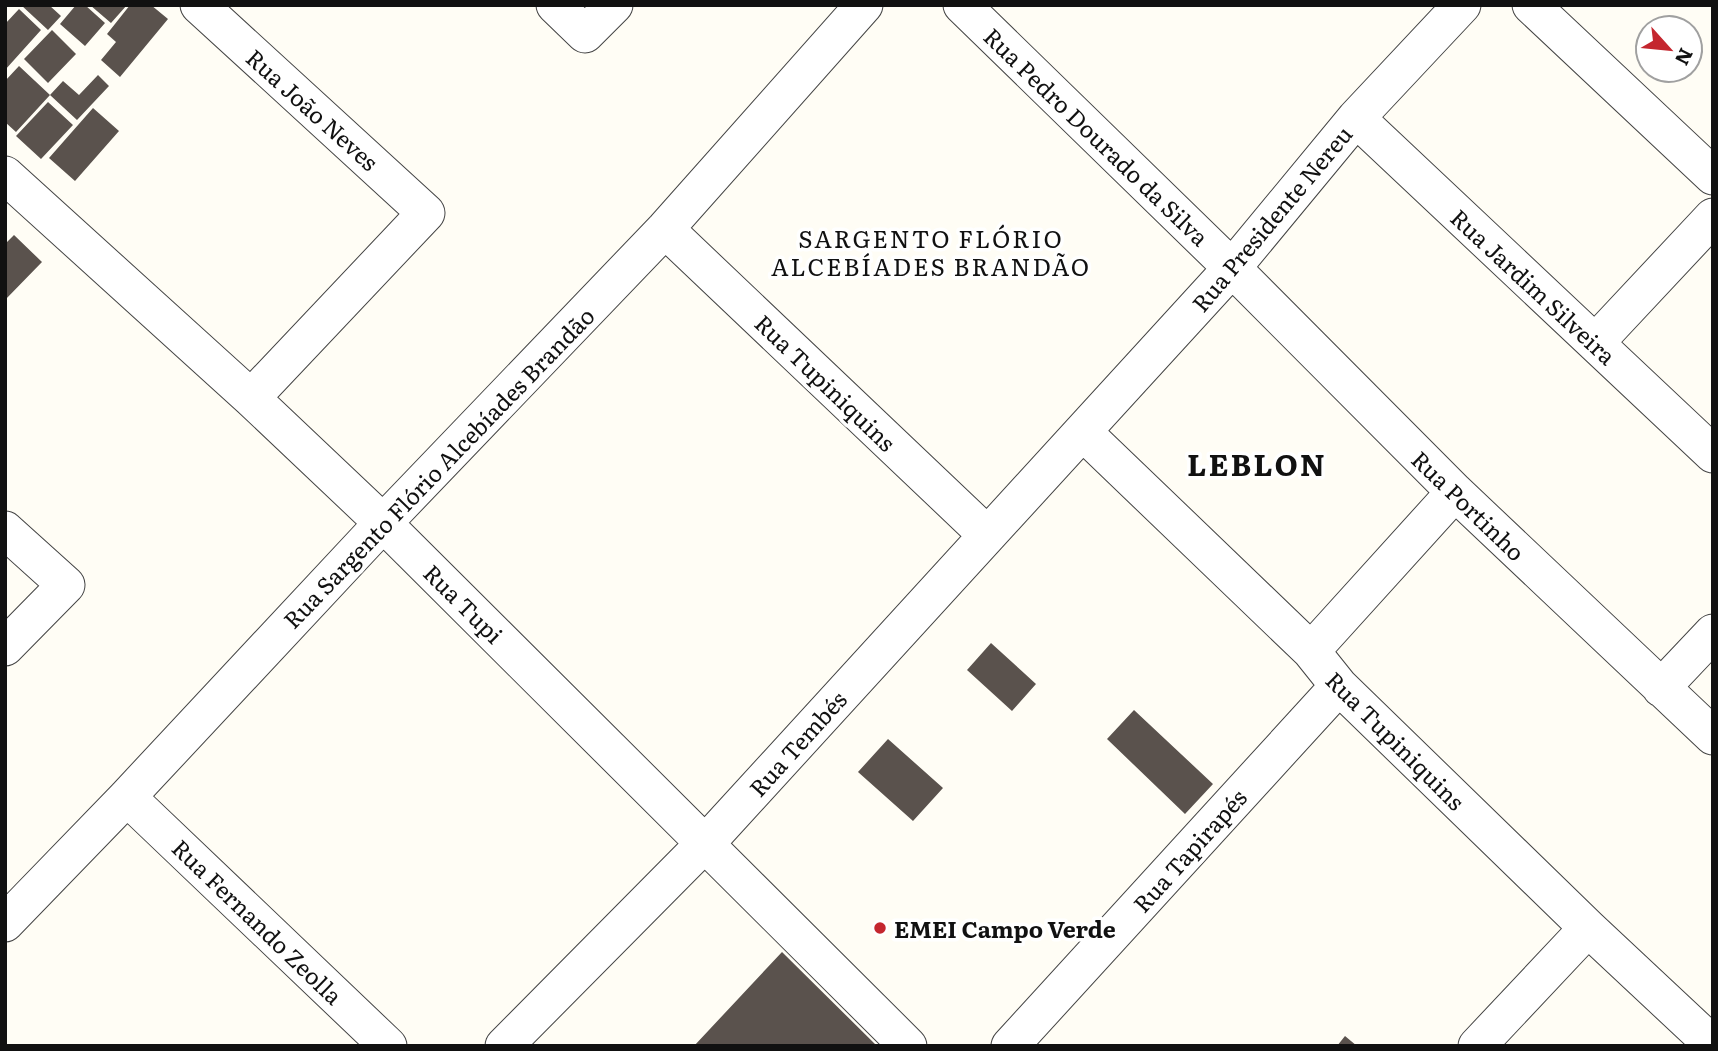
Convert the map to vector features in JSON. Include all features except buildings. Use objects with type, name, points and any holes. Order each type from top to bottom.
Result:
[{"type":"street","name":"Rua João Neves","points":[[199,5],[426,213],[251,398]]},
{"type":"street","points":[[555,5],[586,34],[614,5]]},
{"type":"street","name":"Rua Sargento Flório Alcebíades Brandão","points":[[5,923],[665,229],[864,5]]},
{"type":"street","name":"Rua Pedro Dourado da Silva","points":[[962,5],[1232,268]]},
{"type":"street","name":"Rua Presidente Nereu","points":[[1083,432],[1232,268],[1356,118],[1462,5]]},
{"type":"street","points":[[1531,5],[1713,176]]},
{"type":"street","name":"Rua Jardim Silveira","points":[[1356,118],[1713,454]]},
{"type":"street","name":"Rua Tupi","points":[[5,175],[251,398],[383,523],[908,1046]]},
{"type":"street","points":[[1595,343],[1713,217]]},
{"type":"street","name":"Rua Tupiniquins","points":[[665,229],[986,534]]},
{"type":"street","name":"Rua Portinho","points":[[1232,268],[1455,492],[1713,736]]},
{"type":"street","name":"Rua Tupiniquins","points":[[1083,432],[1311,652],[1339,686],[1588,928],[1713,1045]]},
{"type":"street","name":"Rua Tembés","points":[[504,1046],[705,842],[986,534],[1083,432]]},
{"type":"street","points":[[1311,652],[1455,492]]},
{"type":"street","points":[[5,530],[66,585],[5,647]]},
{"type":"street","points":[[1661,688],[1713,633]]},
{"type":"street","name":"Rua Tapirapés","points":[[1010,1046],[1339,686]]},
{"type":"street","name":"Rua Fernando Zeolla","points":[[127,797],[388,1046]]},
{"type":"street","points":[[1477,1046],[1588,928]]},
{"type":"place","name":"EMEI Campo Verde","points":[[880,928]]},
{"type":"district","name":"SARGENTO FLÓRIO ALCEBÍADES BRANDÃO","points":[[931,251]]},
{"type":"district","name":"LEBLON","points":[[1257,463]]}]
